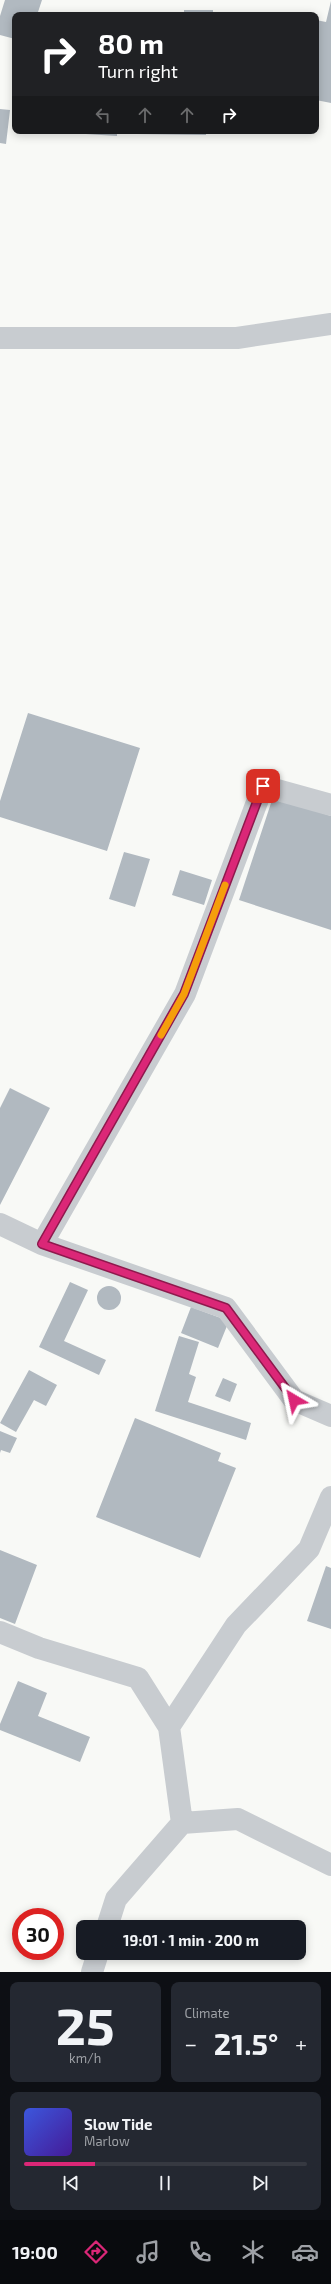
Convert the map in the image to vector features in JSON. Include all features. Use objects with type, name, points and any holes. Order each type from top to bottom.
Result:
[{"type":"street","points":[[0,338],[237,338],[331,324]]},
{"type":"street","points":[[42,1244],[184,994],[263,786],[331,805]]},
{"type":"street","points":[[0,1224],[42,1244],[226,1308],[294,1400],[331,1416]]},
{"type":"street","points":[[169,1727],[236,1625],[309,1549],[331,1497]]},
{"type":"street","points":[[0,1632],[39,1648],[138,1678],[169,1727],[182,1823]]},
{"type":"street","points":[[109,1920],[116,1899],[182,1823],[238,1820],[331,1865]]},
{"type":"street","points":[[92,1972],[96,1960]]},
{"type":"building","points":[[5,0],[42,0],[38,12],[12,12],[12,38],[0,35],[0,16]]},
{"type":"building","points":[[331,1],[331,103],[319,101],[319,21],[326,22]]},
{"type":"building","points":[[184,10],[213,10],[213,12],[184,12]]},
{"type":"building","points":[[0,109],[10,110],[6,144],[0,143]]},
{"type":"building","points":[[86,134],[117,134],[117,136]]},
{"type":"building","points":[[136,134],[206,134],[206,135]]},
{"type":"building","points":[[28,713],[140,748],[107,851],[0,817],[0,801]]},
{"type":"building","points":[[273,797],[331,816],[331,930],[239,900]]},
{"type":"building","points":[[124,852],[150,859],[135,907],[109,899]]},
{"type":"building","points":[[180,870],[212,880],[204,905],[172,895]]},
{"type":"building","points":[[10,1088],[50,1108],[0,1205],[0,1108]]},
{"type":"building","points":[[70,1282],[88,1290],[64,1341],[106,1360],[99,1375],[39,1347]]},
{"type":"building","points":[[109,1286],[118,1289],[121,1298],[118,1307],[109,1310],[100,1307],[97,1298],[100,1289]]},
{"type":"building","points":[[191,1307],[229,1321],[218,1348],[181,1333]]},
{"type":"building","points":[[179,1336],[199,1342],[189,1374],[196,1377],[188,1402],[251,1423],[246,1440],[155,1411]]},
{"type":"building","points":[[29,1370],[57,1385],[46,1406],[34,1400],[16,1432],[0,1423]]},
{"type":"building","points":[[223,1378],[237,1384],[230,1402],[215,1396]]},
{"type":"building","points":[[135,1418],[221,1453],[218,1461],[236,1468],[200,1558],[96,1517]]},
{"type":"building","points":[[0,1431],[17,1438],[10,1453],[1,1450],[0,1453]]},
{"type":"building","points":[[0,1550],[37,1565],[15,1624],[0,1618]]},
{"type":"building","points":[[326,1566],[331,1568],[331,1629],[307,1621]]},
{"type":"building","points":[[18,1681],[47,1693],[38,1716],[90,1737],[80,1762],[0,1730],[0,1724]]},
{"type":"slow traffic","points":[[161,1035],[184,994],[225,885]]},
{"type":"route","points":[[263,786],[184,994],[42,1244],[226,1308],[294,1400]]}]
